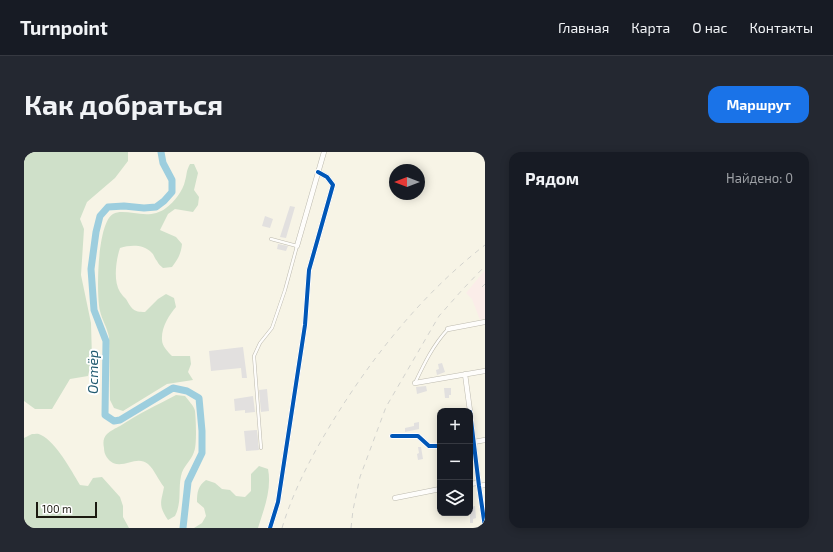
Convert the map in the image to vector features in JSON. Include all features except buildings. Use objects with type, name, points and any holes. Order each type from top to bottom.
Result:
[{"type":"street","points":[[297,246],[324,152]]},
{"type":"street","points":[[270,528],[278,502],[305,325],[309,270],[333,185],[327,177],[318,172]]},
{"type":"street","points":[[448,329],[485,322]]},
{"type":"street","points":[[415,383],[485,371]]},
{"type":"street","points":[[465,374],[470,408]]},
{"type":"street","points":[[392,436],[418,436],[429,446],[437,446]]},
{"type":"street","points":[[473,442],[485,440]]},
{"type":"street","points":[[472,444],[485,527]]},
{"type":"street","points":[[473,483],[477,482],[478,486]]},
{"type":"street","points":[[478,486],[485,485]]},
{"type":"street","points":[[395,498],[437,490]]},
{"type":"lane","points":[[261,448],[254,356],[260,343],[272,328],[285,290],[297,246],[271,239]]},
{"type":"lane","points":[[415,383],[426,359],[448,329]]},
{"type":"shaded area","points":[[485,270],[485,319],[480,320],[472,299],[466,293]]},
{"type":"green space","points":[[24,152],[128,152],[128,161],[115,178],[87,202],[80,219],[84,229],[81,275],[91,323],[92,359],[88,376],[70,379],[52,409],[35,409],[24,401]]},
{"type":"green space","points":[[190,164],[194,164],[198,173],[194,190],[199,197],[198,205],[193,212],[175,209],[168,214],[160,230],[176,237],[182,244],[180,254],[176,261],[172,267],[163,268],[152,253],[145,248],[128,246],[120,248],[116,264],[116,282],[120,292],[131,308],[135,311],[145,312],[158,299],[166,294],[174,298],[176,307],[164,326],[162,342],[172,356],[190,356],[191,364],[188,372],[193,380],[167,384],[123,411],[114,408],[110,400],[109,337],[99,303],[99,260],[104,231],[108,220],[113,214],[118,212],[152,214],[166,208],[182,189]]},
{"type":"green space","points":[[176,395],[185,396],[194,409],[196,444],[193,455],[183,469],[181,476],[177,511],[175,516],[168,520],[161,504],[164,487],[150,466],[140,461],[122,464],[113,463],[108,459],[104,451],[103,442],[108,433],[111,431]]},
{"type":"green space","points":[[32,434],[40,434],[58,450],[80,485],[88,486],[93,478],[102,477],[120,497],[123,506],[123,517],[129,528],[27,528],[24,523],[24,438]]},
{"type":"green space","points":[[259,466],[268,469],[269,484],[267,499],[258,528],[194,528],[202,523],[206,516],[204,508],[197,502],[198,490],[203,482],[206,480],[215,483],[222,489],[230,490],[236,496],[245,497],[251,491],[251,474]]},
{"type":"waterway","name":"Остёр","points":[[161,152],[163,163],[172,180],[172,192],[156,207],[108,207],[100,216],[96,232],[91,269],[94,310],[106,341],[105,415],[114,421],[120,420],[173,388],[187,391],[199,398],[202,453],[188,482],[183,528]]},
{"type":"railway","points":[[282,528],[293,496],[315,451],[356,385],[388,341],[424,300],[464,262],[485,245]]},
{"type":"railway","points":[[351,528],[360,477],[386,407],[439,316],[485,266]]},
{"type":"railway","points":[[482,287],[485,284]]},
{"type":"cycle path","points":[[270,528],[278,502],[305,325],[309,270],[333,185],[327,177],[318,172]]},
{"type":"cycle path","points":[[392,436],[418,436],[429,446],[437,446]]},
{"type":"cycle path","points":[[473,437],[485,527]]}]
